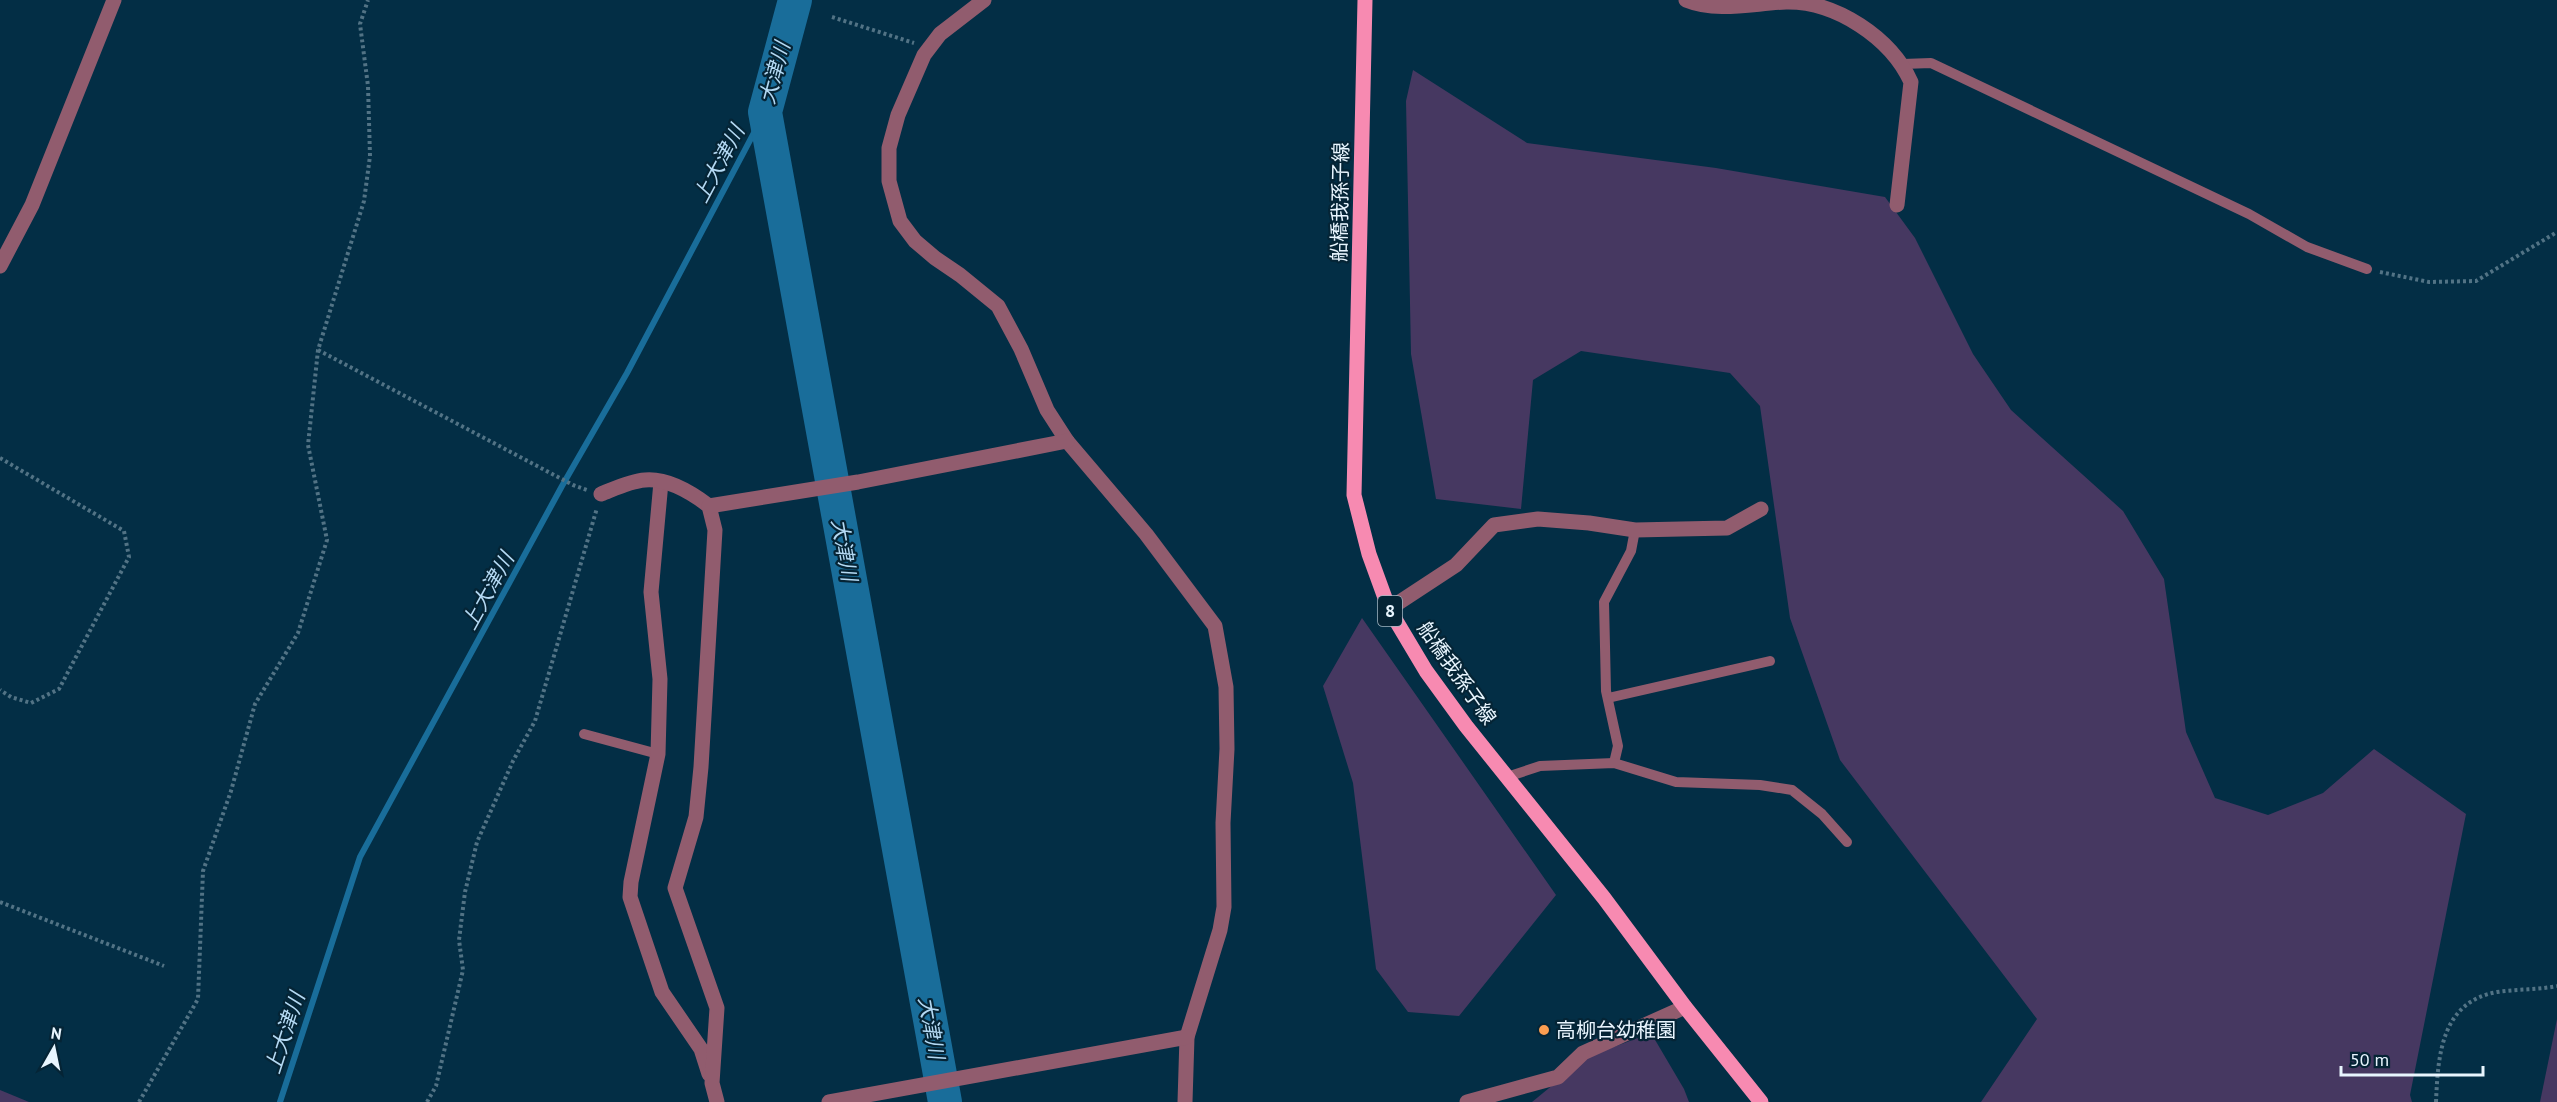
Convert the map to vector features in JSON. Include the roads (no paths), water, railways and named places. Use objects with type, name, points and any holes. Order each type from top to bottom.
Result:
[{"type":"main road","name":"船橋我孫子線","points":[[1365,0],[1354,495],[1369,554],[1389,609],[1426,671],[1466,726],[1604,898],[1761,1102]]},
{"type":"street","points":[[0,266],[32,205],[114,0]]},
{"type":"street","points":[[984,0],[940,34],[928,47],[898,116],[887,162],[889,181],[900,221],[915,241],[998,306],[1021,349],[1047,410],[1067,441],[1146,534],[1215,626],[1226,687],[1224,907],[1220,930],[1187,1037],[1185,1102]]},
{"type":"street","points":[[1686,0],[1740,8],[1787,2],[1815,5],[1852,21],[1879,38],[1903,64],[1911,82],[1897,205]]},
{"type":"street","points":[[710,506],[821,486],[858,482],[1067,441]]},
{"type":"street","points":[[601,494],[646,479],[690,491],[710,506],[715,530],[696,817],[675,888],[717,1008],[712,1083]]},
{"type":"street","points":[[661,482],[651,592],[660,679],[658,754],[630,882],[630,897],[662,992],[700,1049],[717,1102]]},
{"type":"street","points":[[1389,609],[1456,565],[1494,525],[1538,519],[1635,530],[1727,528],[1761,509]]},
{"type":"street","points":[[1467,1102],[1558,1077],[1583,1053],[1686,1007]]},
{"type":"street","points":[[829,1102],[1187,1037]]},
{"type":"lane","points":[[1903,64],[1931,63],[2249,214],[2307,247],[2367,270]]},
{"type":"lane","points":[[1614,763],[1618,746],[1608,698],[1604,602],[1631,551],[1635,530]]},
{"type":"lane","points":[[1608,698],[1770,661]]},
{"type":"lane","points":[[584,734],[658,754]]},
{"type":"lane","points":[[1507,777],[1540,766],[1614,763],[1676,782],[1760,785],[1792,790],[1822,814],[1847,842]]},
{"type":"waterway","name":"大津川","points":[[795,0],[765,112],[945,1102]]},
{"type":"waterway","name":"上大津川","points":[[280,1102],[360,857],[562,486],[627,373],[765,112]]},
{"type":"place","name":"高柳台幼稚園","points":[[1544,1030]]}]
